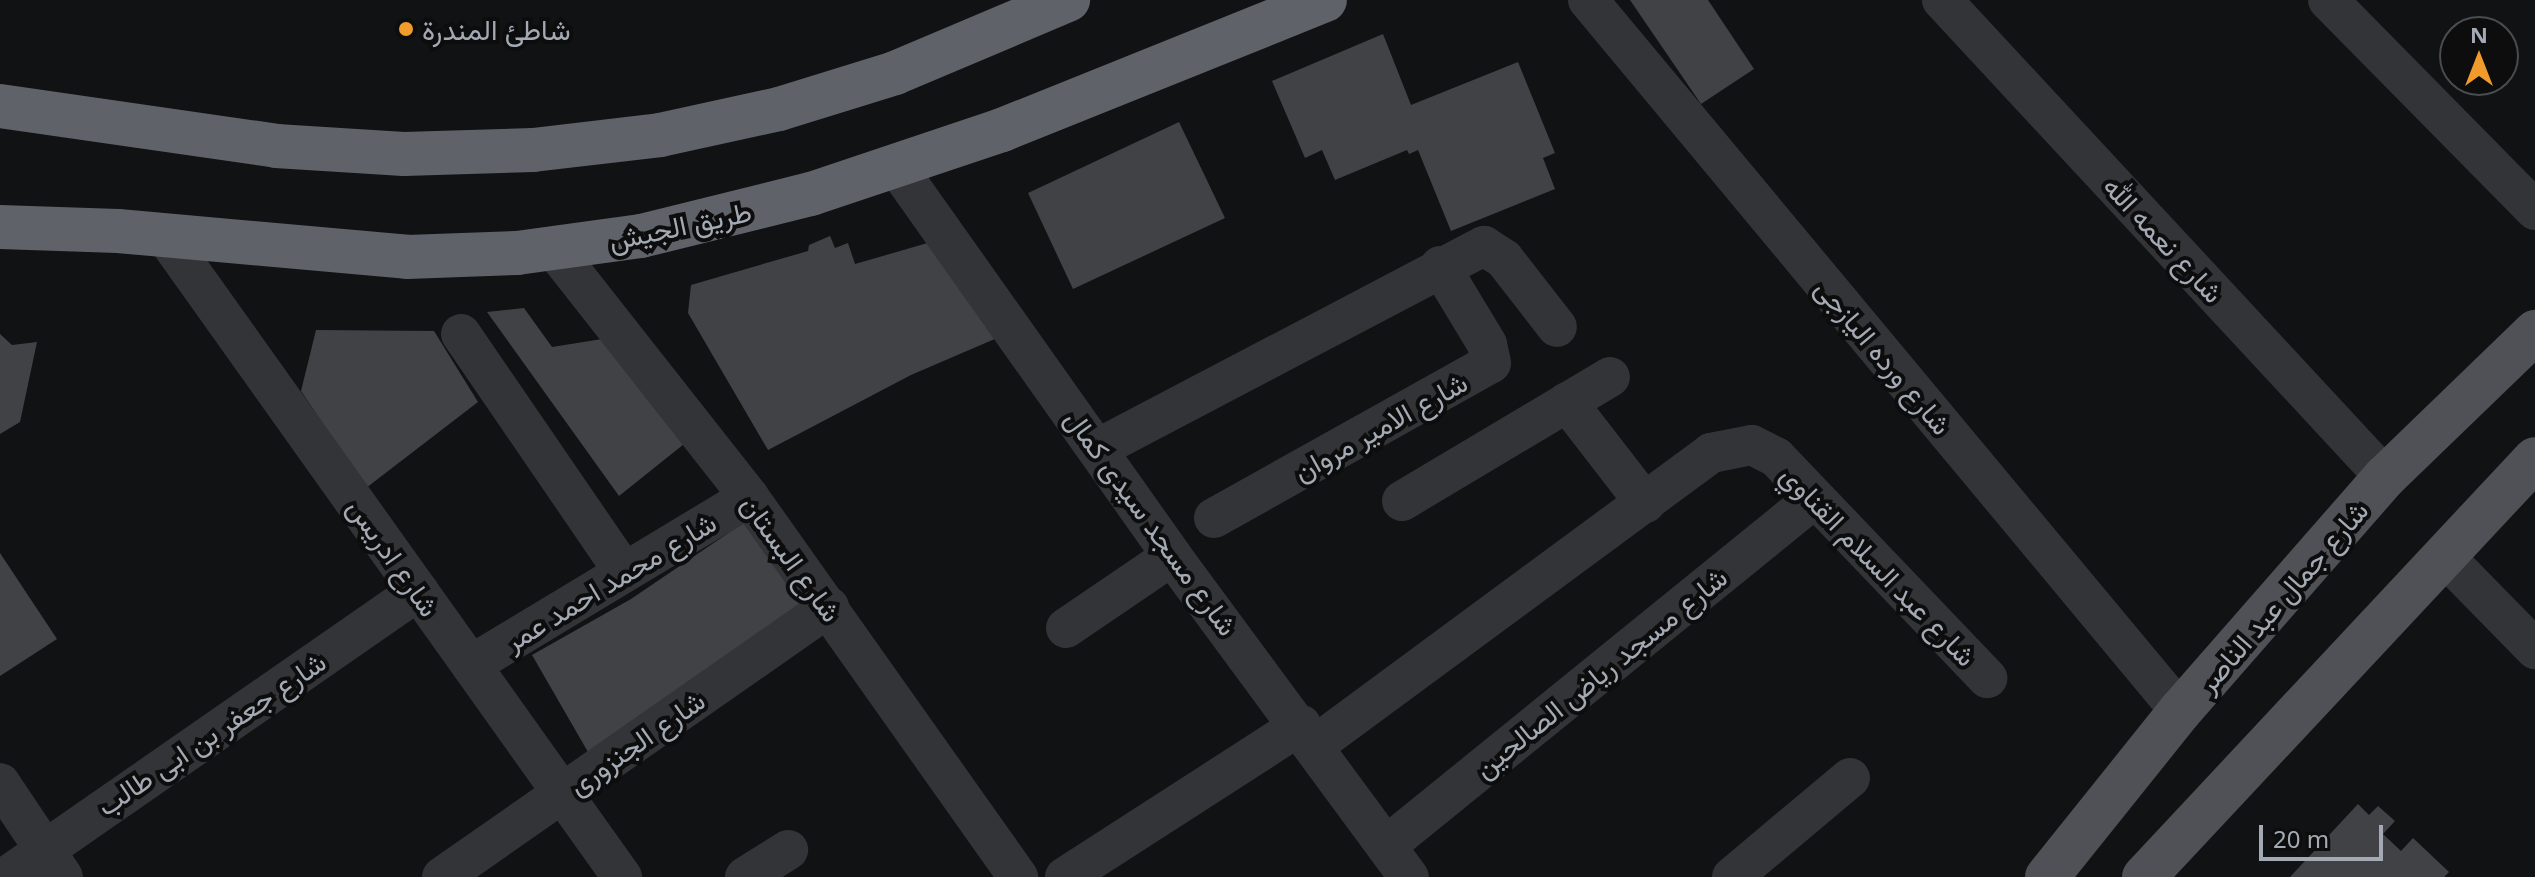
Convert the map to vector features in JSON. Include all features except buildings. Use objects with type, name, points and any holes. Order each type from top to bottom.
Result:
[{"type":"highway","points":[[0,106],[276,146],[404,154],[533,150],[660,135],[779,109],[895,73],[1068,0]]},
{"type":"highway","name":"طريق الجيش","points":[[0,227],[407,257],[554,249],[727,218],[896,166],[1106,91],[1325,0]]},
{"type":"main road","name":"شارع جمال عبد الناصر","points":[[2047,877],[2180,711],[2385,477],[2535,332]]},
{"type":"main road","points":[[2144,877],[2535,459]]},
{"type":"street","name":"شارع ورده اليازجى","points":[[1588,0],[2180,711]]},
{"type":"street","name":"شارع نعمه الله","points":[[1942,0],[2385,477]]},
{"type":"street","points":[[2328,0],[2535,210]]},
{"type":"street","name":"شارع مسجد سيدى كمال","points":[[896,166],[1099,448],[1172,556],[1308,735],[1409,877]]},
{"type":"street","name":"شارع ادريس","points":[[166,237],[622,877]]},
{"type":"street","points":[[1099,448],[1469,250],[1484,246],[1495,251],[1557,327]]},
{"type":"street","name":"شارع البستان","points":[[554,249],[749,497],[1018,877]]},
{"type":"street","name":"شارع الامير مروان","points":[[1214,518],[1491,363],[1487,344],[1440,266]]},
{"type":"street","points":[[461,334],[624,572]]},
{"type":"street","points":[[1402,501],[1610,377]]},
{"type":"street","points":[[1567,402],[1645,503]]},
{"type":"street","name":"شارع عبد السلام القناوي","points":[[1065,877],[1308,735],[1645,503],[1711,453],[1752,445],[1776,457],[1987,678]]},
{"type":"street","name":"شارع محمد احمد عمر","points":[[471,665],[749,497]]},
{"type":"street","name":"شارع مسجد رياض الصالحين","points":[[1386,846],[1815,498]]},
{"type":"street","points":[[2443,555],[2535,649]]},
{"type":"street","points":[[1066,628],[1172,556]]},
{"type":"street","name":"شارع جعفر بن ابى طالب","points":[[6,877],[53,863],[418,591]]},
{"type":"street","name":"شارع الجنزورى","points":[[442,877],[829,607]]},
{"type":"street","points":[[1732,877],[1850,778]]},
{"type":"street","points":[[0,783],[53,863]]},
{"type":"street","points":[[745,877],[788,850]]},
{"type":"place","name":"شاطئ المندرة","points":[[406,29]]}]
